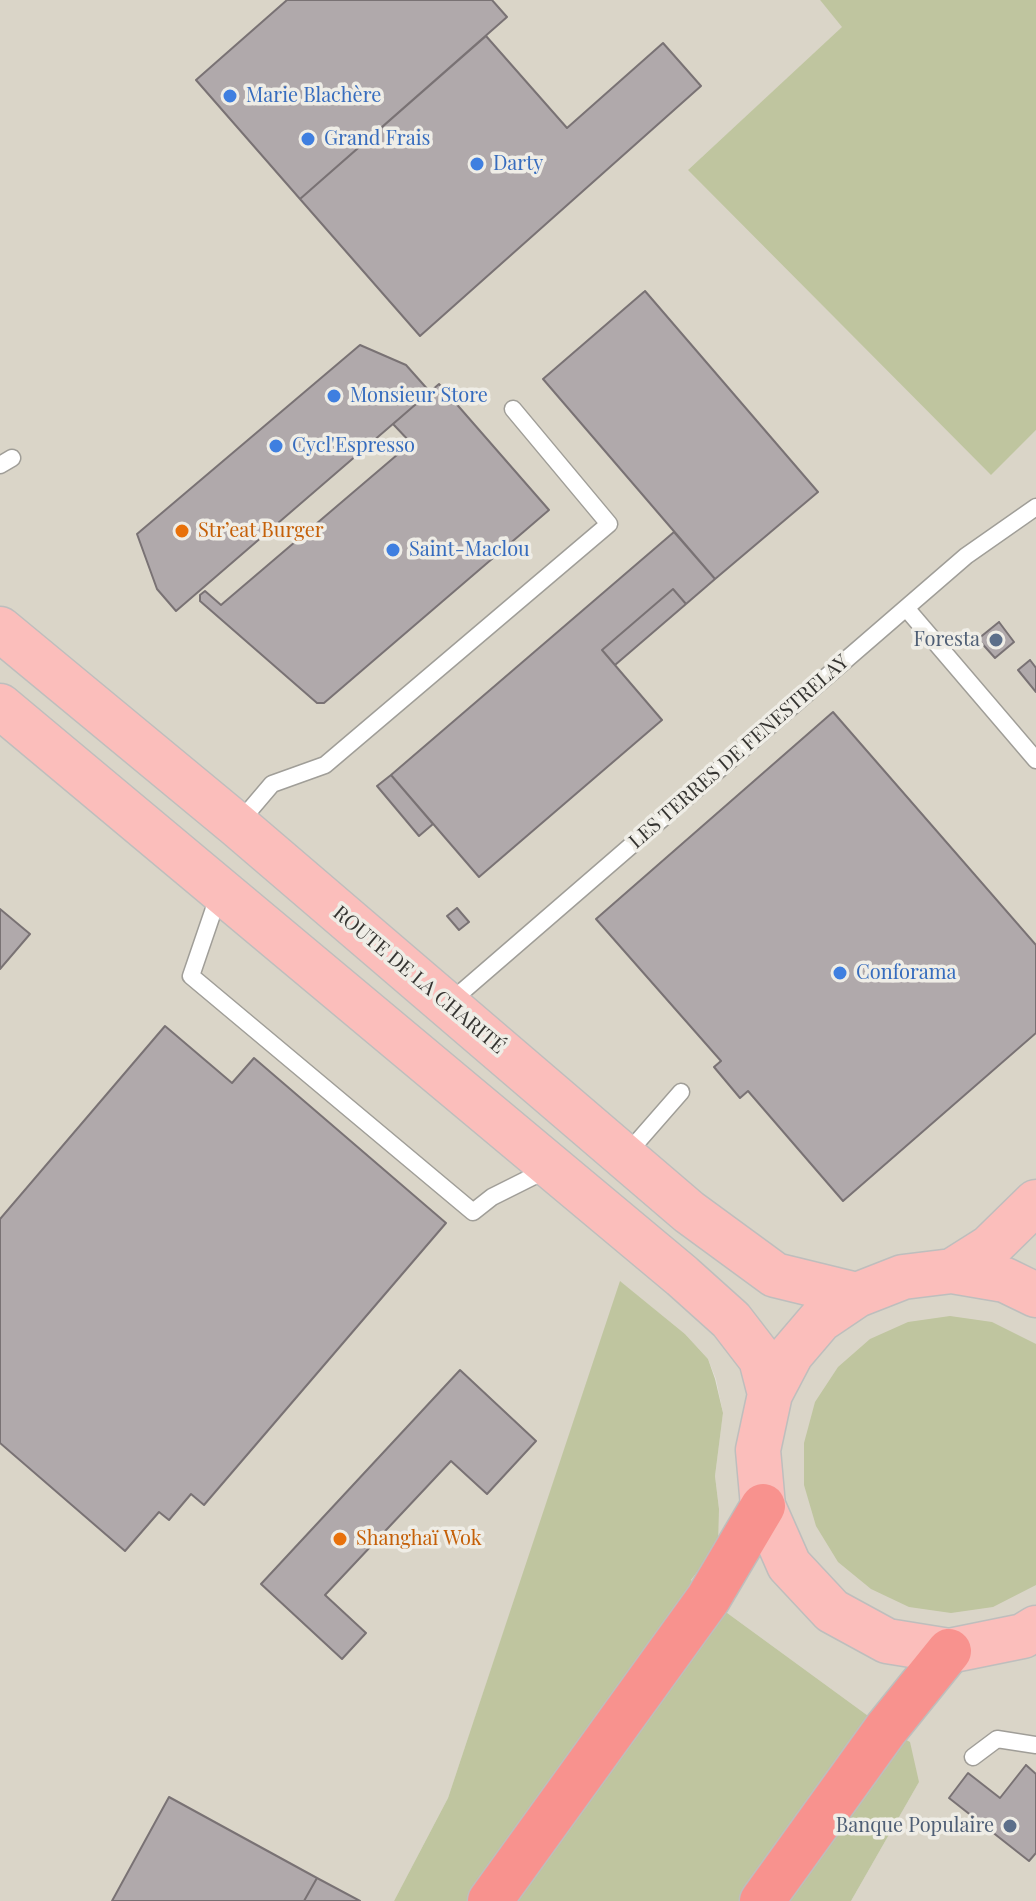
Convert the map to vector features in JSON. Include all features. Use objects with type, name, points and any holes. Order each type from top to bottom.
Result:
[{"type":"highway","points":[[490,1901],[708,1599],[763,1506]]},
{"type":"highway","points":[[762,1901],[886,1729],[949,1651]]},
{"type":"main road","name":"ROUTE DE LA CHARITÉ","points":[[0,629],[237,825],[689,1212],[775,1275],[857,1295]]},
{"type":"main road","points":[[0,706],[682,1276],[731,1320],[761,1359],[770,1394]]},
{"type":"main road","points":[[952,1271],[990,1247],[1036,1202]]},
{"type":"main road","points":[[1032,1634],[949,1651],[887,1641],[832,1611],[789,1565],[763,1506],[758,1450],[770,1394],[791,1354],[820,1320],[857,1295],[903,1277],[952,1271],[1005,1280],[1036,1295]]},
{"type":"lane","points":[[237,825],[272,784],[325,765],[609,524],[513,409]]},
{"type":"lane","name":"LES TERRES DE FENESTRELAY","points":[[448,1004],[966,556],[1036,507]]},
{"type":"lane","points":[[906,608],[1036,760]]},
{"type":"lane","points":[[221,889],[191,976],[473,1212],[492,1197],[552,1167]]},
{"type":"lane","points":[[625,1156],[681,1092]]},
{"type":"lane","points":[[973,1757],[997,1739],[1036,1745]]},
{"type":"shaded area","points":[[0,0],[820,0],[843,27],[689,169],[991,474],[1036,430],[1036,1901],[851,1901],[919,1782],[886,1729],[708,1599],[690,1580],[719,1509],[715,1476],[723,1413],[716,1379],[708,1359],[685,1334],[621,1282],[448,1798],[394,1901],[0,1901]]},
{"type":"green space","points":[[820,0],[1036,0],[1036,430],[991,475],[688,170],[842,27]]},
{"type":"green space","points":[[620,1281],[685,1334],[708,1359],[715,1379],[723,1413],[715,1476],[719,1509],[718,1544],[691,1580],[708,1599],[886,1729],[910,1742],[919,1782],[851,1901],[394,1901],[448,1798]]},
{"type":"green space","points":[[950,1316],[992,1322],[1036,1344],[1036,1585],[993,1607],[951,1613],[909,1607],[871,1589],[838,1562],[816,1526],[804,1485],[804,1443],[815,1402],[838,1367],[870,1339],[908,1322]]},
{"type":"building","name":"Grand Frais","points":[[287,0],[492,0],[507,17],[300,199],[196,80]]},
{"type":"building","name":"Darty","points":[[486,36],[567,128],[663,43],[701,86],[420,336],[300,199]]},
{"type":"building","points":[[645,291],[818,492],[715,579],[543,379]]},
{"type":"building","points":[[360,345],[406,365],[430,392],[176,611],[157,589],[137,534]]},
{"type":"building","name":"Saint-Maclou","points":[[439,384],[549,510],[324,703],[317,703],[200,601],[200,595],[205,591],[221,605],[411,443],[393,424]]},
{"type":"building","points":[[674,532],[715,579],[686,604],[673,589],[602,650],[662,720],[479,877],[391,775]]},
{"type":"building","points":[[673,589],[686,604],[615,665],[602,650]]},
{"type":"building","name":"Foresta","points":[[999,622],[1014,642],[995,658],[978,639]]},
{"type":"building","points":[[1030,660],[1036,668],[1036,692],[1018,670]]},
{"type":"building","name":"Conforama","points":[[833,712],[1036,945],[1036,1033],[843,1201],[748,1091],[740,1098],[714,1067],[721,1061],[596,919]]},
{"type":"building","points":[[391,775],[433,824],[419,836],[377,786]]},
{"type":"building","points":[[457,908],[469,922],[459,930],[447,916]]},
{"type":"building","points":[[0,909],[30,934],[0,969]]},
{"type":"building","points":[[165,1026],[232,1083],[254,1058],[446,1223],[204,1505],[191,1494],[169,1520],[159,1512],[125,1551],[0,1443],[0,1219]]},
{"type":"building","name":"Shanghaï Wok","points":[[460,1370],[536,1441],[487,1494],[451,1461],[325,1595],[366,1633],[342,1659],[261,1584]]},
{"type":"building","name":"Banque Populaire","points":[[1026,1765],[1036,1774],[1036,1853],[1029,1861],[949,1798],[968,1773],[1000,1798]]},
{"type":"building","points":[[169,1797],[317,1878],[304,1901],[112,1901]]},
{"type":"building","points":[[317,1878],[360,1901],[304,1901]]},
{"type":"place","name":"Marie Blachère","points":[[230,96]]},
{"type":"place","name":"Grand Frais","points":[[308,139]]},
{"type":"place","name":"Darty","points":[[477,164]]},
{"type":"place","name":"Monsieur Store","points":[[334,396]]},
{"type":"place","name":"Cycl'Espresso","points":[[276,446]]},
{"type":"place","name":"Str’eat Burger","points":[[182,531]]},
{"type":"place","name":"Saint-Maclou","points":[[393,550]]},
{"type":"place","name":"Foresta","points":[[996,640]]},
{"type":"place","name":"Conforama","points":[[840,973]]},
{"type":"place","name":"Shanghaï Wok","points":[[340,1539]]},
{"type":"place","name":"Banque Populaire","points":[[1010,1826]]}]
